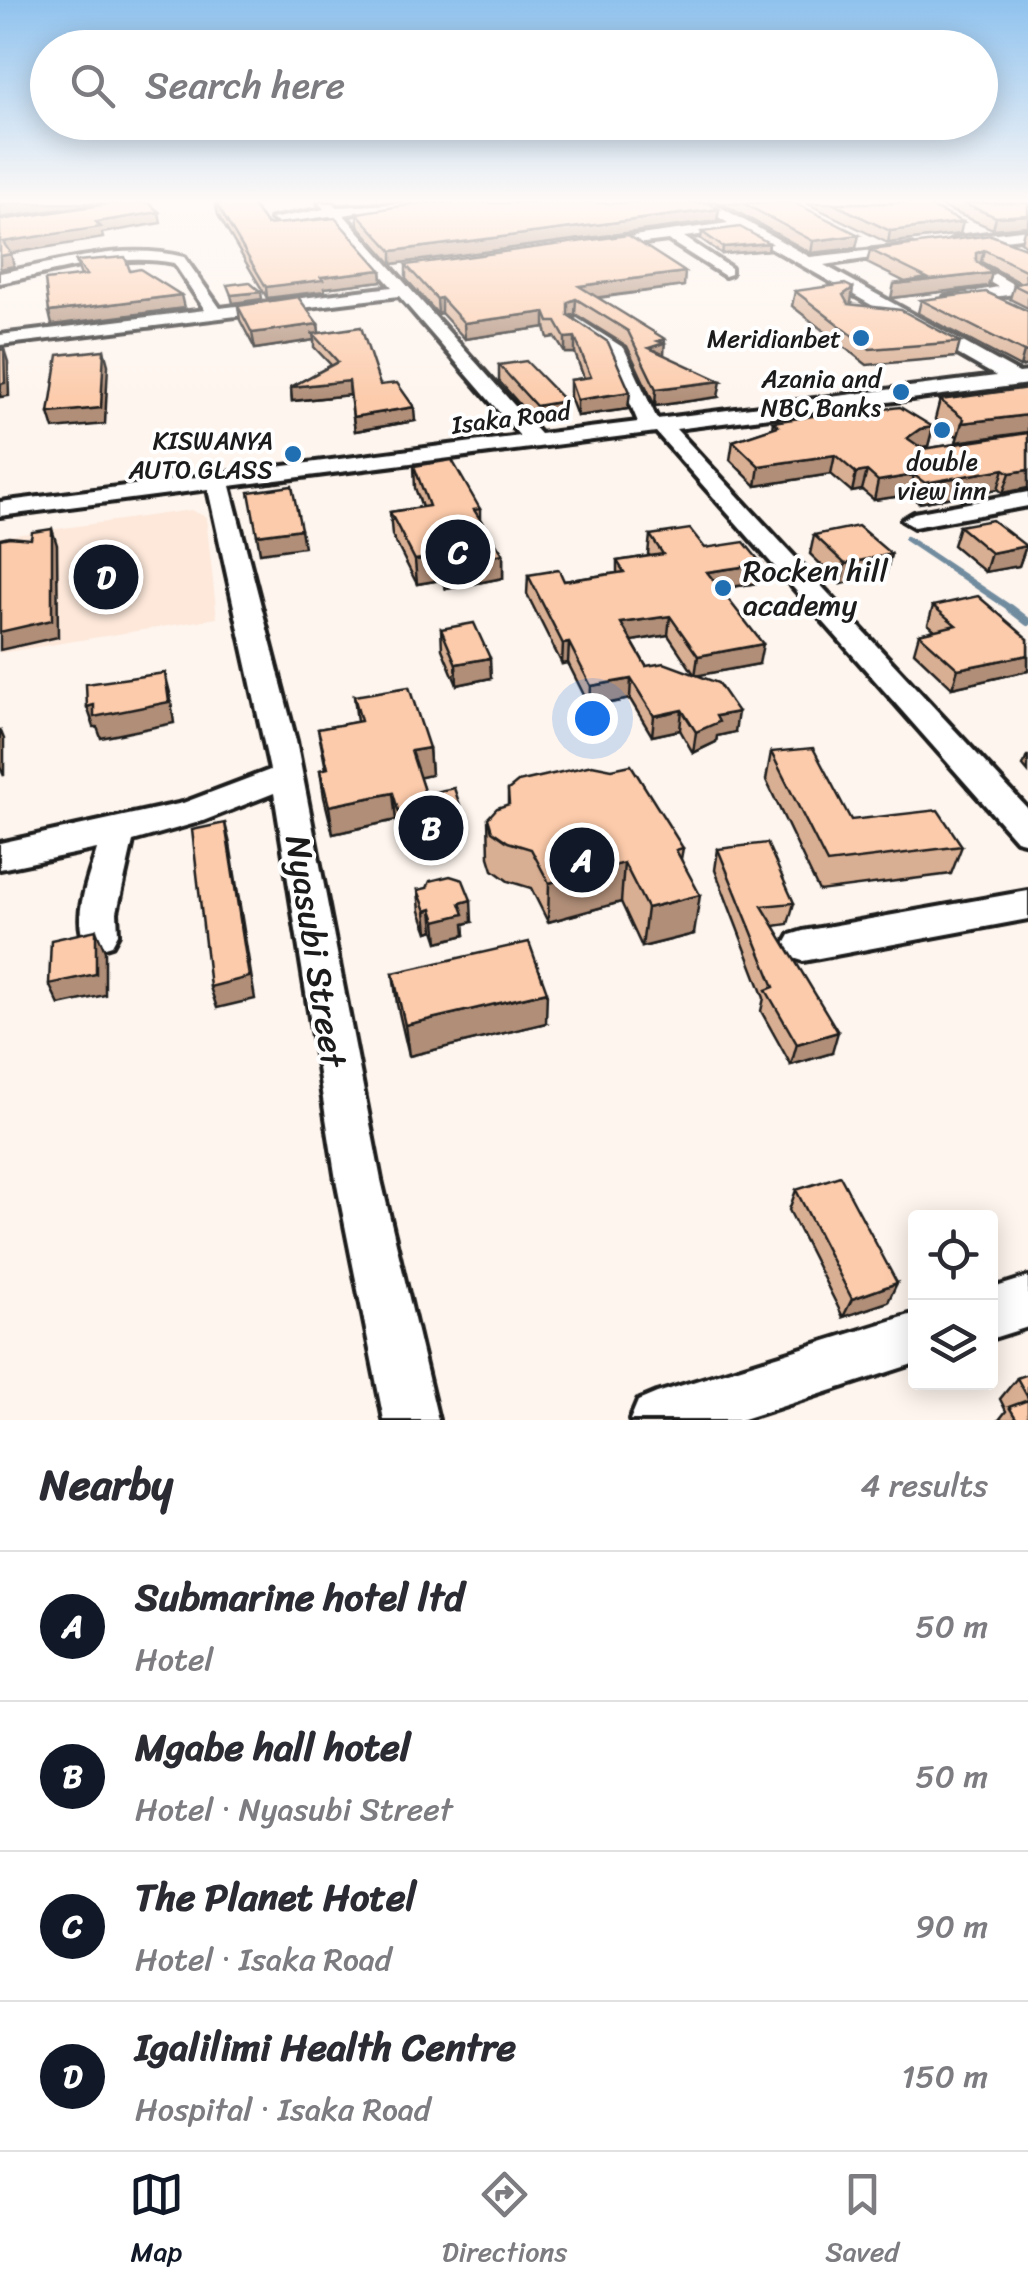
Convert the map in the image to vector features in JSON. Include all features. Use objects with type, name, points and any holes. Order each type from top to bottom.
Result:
[{"type":"street","points":[[0,278],[52,269]]},
{"type":"street","points":[[186,269],[215,313]]},
{"type":"street","points":[[392,269],[403,290],[537,443]]},
{"type":"street","points":[[823,269],[905,310],[1021,378]]},
{"type":"street","points":[[930,303],[1013,289],[982,271]]},
{"type":"street","points":[[812,286],[830,273]]},
{"type":"street","points":[[0,340],[403,290]]},
{"type":"street","points":[[986,296],[1014,312]]},
{"type":"street","points":[[859,313],[905,310]]},
{"type":"street","points":[[576,323],[618,352],[655,426],[1028,831]]},
{"type":"street","name":"Isaka Road","points":[[0,509],[1021,378]]},
{"type":"street","name":"Nyasubi Street","points":[[218,482],[287,776],[371,1255],[412,1420]]},
{"type":"street","points":[[914,520],[1028,500]]},
{"type":"street","points":[[0,856],[118,832],[191,812],[287,776]]},
{"type":"street","points":[[99,934],[99,912],[118,832]]},
{"type":"street","points":[[803,946],[1028,905]]},
{"type":"street","points":[[998,1311],[1028,1302]]},
{"type":"street","points":[[657,1420],[908,1341]]},
{"type":"shaded area","points":[[191,510],[206,517],[217,618],[0,653],[0,537]]},
{"type":"building","points":[[82,269],[140,269],[181,295],[49,312],[45,280],[87,275]]},
{"type":"building","points":[[255,269],[381,270],[321,277],[323,280],[266,287]]},
{"type":"building","points":[[410,269],[681,269],[685,272],[579,286],[665,339],[649,348],[721,381],[656,389],[628,331],[576,299],[568,302],[568,315],[608,342],[630,392],[577,400],[570,380],[591,377],[575,337],[565,338],[545,312],[464,323],[441,298],[437,299]]},
{"type":"building","points":[[909,269],[987,269],[992,273],[894,284],[927,278]]},
{"type":"building","points":[[1028,269],[1028,292],[1014,285],[1026,281]]},
{"type":"building","points":[[249,282],[261,292],[231,295],[227,285]]},
{"type":"building","points":[[845,284],[853,288],[843,295],[848,304],[901,310],[960,342],[870,349],[795,291]]},
{"type":"building","points":[[986,292],[1028,311],[1028,351],[921,300]]},
{"type":"building","points":[[298,297],[318,324],[252,333],[238,306]]},
{"type":"building","points":[[361,327],[380,385],[397,383],[414,407],[353,417],[349,381],[291,387],[338,362],[313,334]]},
{"type":"building","points":[[4,349],[5,383],[0,384],[0,350]]},
{"type":"building","points":[[104,350],[101,408],[49,413],[58,355]]},
{"type":"building","points":[[526,361],[565,401],[536,406],[499,365]]},
{"type":"building","points":[[1028,388],[1028,415],[962,423],[964,419],[940,400]]},
{"type":"building","points":[[872,407],[900,407],[933,427],[920,429],[907,438],[923,449],[1028,433],[1028,470],[1010,473],[1004,469],[925,483],[914,475],[878,481],[867,471],[856,473],[835,455],[759,466],[733,441],[778,426],[773,422]]},
{"type":"building","points":[[452,460],[480,509],[474,510],[503,554],[445,565],[440,556],[415,560],[390,512],[429,506],[414,466]]},
{"type":"building","points":[[292,486],[301,529],[257,535],[249,492]]},
{"type":"building","points":[[992,520],[1026,546],[991,553],[959,526]]},
{"type":"building","points":[[858,526],[891,554],[845,564],[814,535]]},
{"type":"building","points":[[52,529],[52,620],[0,632],[0,539],[31,539],[32,532]]},
{"type":"building","points":[[690,529],[705,548],[744,542],[762,564],[707,572],[763,644],[698,656],[670,616],[621,623],[646,666],[664,663],[718,683],[738,712],[716,716],[719,722],[696,732],[682,710],[654,716],[631,679],[591,686],[569,643],[563,644],[528,575],[559,570],[564,581],[624,572],[617,561],[663,554],[650,535]]},
{"type":"building","points":[[978,596],[1028,639],[1028,655],[958,669],[919,634],[956,625],[933,606]]},
{"type":"building","points":[[474,623],[490,658],[456,664],[441,629]]},
{"type":"building","points":[[165,673],[169,702],[94,717],[94,705],[87,707],[86,684]]},
{"type":"building","points":[[409,687],[429,748],[411,751],[425,794],[454,788],[461,808],[401,820],[393,793],[329,806],[320,770],[328,768],[318,729],[361,721],[354,696]]},
{"type":"building","points":[[813,748],[851,820],[938,810],[962,846],[827,863],[771,752]]},
{"type":"building","points":[[592,765],[612,769],[631,765],[683,848],[676,850],[700,895],[647,908],[624,863],[549,883],[531,849],[508,842],[492,831],[488,818],[497,808],[509,804],[508,790],[518,782]]},
{"type":"building","points":[[225,823],[249,977],[210,987],[192,830]]},
{"type":"building","points":[[767,843],[794,903],[762,906],[838,1032],[797,1044],[766,990],[774,987],[718,849]]},
{"type":"building","points":[[450,876],[463,880],[471,900],[460,903],[464,914],[436,921],[432,909],[426,911],[418,890],[427,888],[430,881]]},
{"type":"building","points":[[96,930],[96,974],[49,984],[51,940]]},
{"type":"building","points":[[529,942],[547,992],[405,1025],[393,973]]},
{"type":"building","points":[[840,1176],[897,1283],[852,1299],[796,1190]]},
{"type":"building","points":[[1028,1374],[1028,1398],[1017,1378]]},
{"type":"building","points":[[1028,1400],[1028,1420],[1017,1420],[1009,1407]]},
{"type":"waterway","points":[[907,539],[1013,610]]},
{"type":"waterway","points":[[1010,608],[1028,622]]},
{"type":"place","name":"Meridianbet","points":[[861,338]]},
{"type":"place","name":"Azania and NBC Banks","points":[[901,392]]},
{"type":"place","name":"double view inn","points":[[942,430]]},
{"type":"place","name":"KISWANYA AUTO GLASS","points":[[293,454]]},
{"type":"place","name":"The Planet Hotel","points":[[458,552]]},
{"type":"place","name":"Igalilimi Health Centre","points":[[106,577]]},
{"type":"place","name":"Rocken hill academy","points":[[723,588]]},
{"type":"place","name":"Mgabe hall hotel","points":[[431,828]]},
{"type":"place","name":"Submarine hotel ltd","points":[[582,860]]}]
